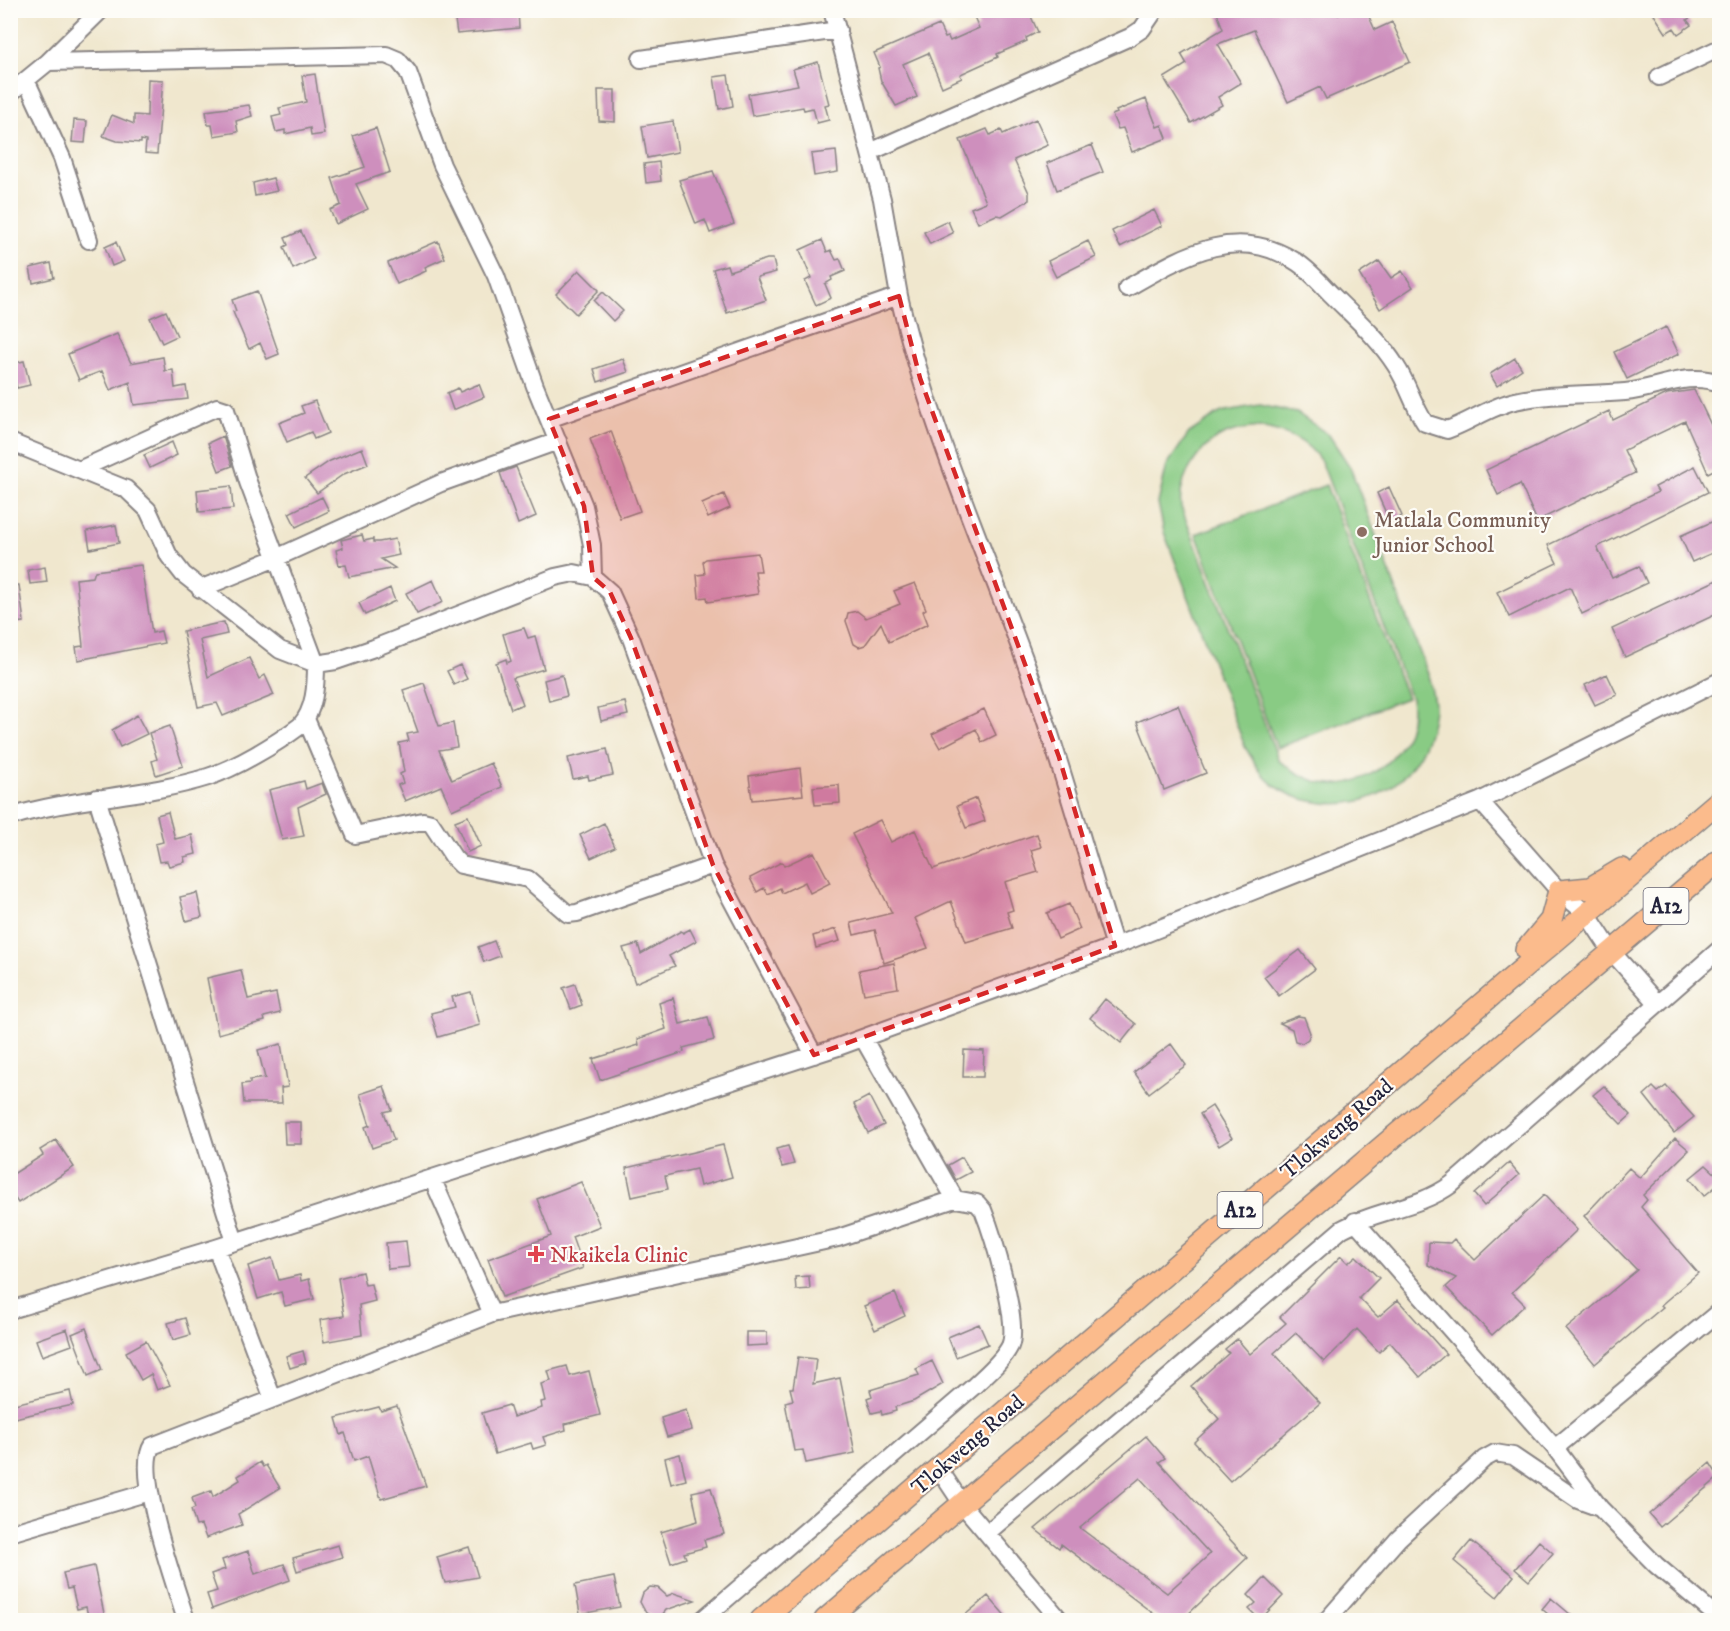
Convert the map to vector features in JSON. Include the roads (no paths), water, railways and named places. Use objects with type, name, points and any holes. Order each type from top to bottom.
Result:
[{"type":"main road","name":"Tlokweng Road","points":[[760,1620],[1719,800]]},
{"type":"main road","points":[[1479,1005],[1545,929],[1555,910],[1559,891],[1581,891],[1600,884],[1647,850],[1689,826]]},
{"type":"main road","name":"Tlokweng Road","points":[[825,1620],[1719,860]]},
{"type":"street","points":[[10,93],[48,62],[101,10]]},
{"type":"street","points":[[832,10],[882,199],[899,296],[920,378],[1059,757],[1083,846],[1115,946]]},
{"type":"street","points":[[870,152],[1130,37],[1142,28],[1155,10]]},
{"type":"street","points":[[641,59],[838,30]]},
{"type":"street","points":[[1659,77],[1719,48]]},
{"type":"street","points":[[48,62],[386,55],[398,60],[408,72],[442,165],[496,276],[584,506],[592,545],[593,577]]},
{"type":"street","points":[[26,80],[62,158],[90,240]]},
{"type":"street","points":[[1126,288],[1166,266],[1212,247],[1240,242],[1267,246],[1297,262],[1374,336],[1397,367],[1425,423],[1447,430],[1496,406],[1515,401],[1574,393],[1625,392],[1693,378],[1719,383]]},
{"type":"street","points":[[549,419],[899,296]]},
{"type":"street","points":[[10,817],[48,806],[178,785],[211,776],[288,734],[306,719],[316,690],[316,664],[248,482],[228,413],[223,408],[217,407],[81,469]]},
{"type":"street","points":[[200,589],[276,558],[441,483],[558,441]]},
{"type":"street","points":[[10,442],[126,489],[148,510],[169,556],[183,574],[280,650],[316,664],[336,661],[374,648],[555,577],[574,573],[593,577],[610,592],[631,638],[713,865],[814,1055]]},
{"type":"street","points":[[10,1310],[235,1242],[814,1055],[1115,946],[1480,801],[1719,681]]},
{"type":"street","points":[[306,719],[355,835],[423,821],[431,823],[461,865],[528,879],[568,914],[577,913],[713,865]]},
{"type":"street","points":[[97,798],[235,1242]]},
{"type":"street","points":[[1480,801],[1559,891],[1587,914],[1612,952],[1658,1003]]},
{"type":"street","points":[[987,1533],[1329,1238],[1356,1221],[1417,1204],[1443,1190],[1719,949]]},
{"type":"street","points":[[863,1038],[955,1199]]},
{"type":"street","points":[[432,1178],[492,1314]]},
{"type":"street","points":[[186,1620],[149,1492],[146,1468],[150,1449],[156,1443],[492,1314],[838,1238],[955,1199],[977,1203],[987,1221],[1011,1311],[1011,1343],[1004,1356],[973,1388],[702,1620]]},
{"type":"street","points":[[1356,1221],[1555,1448],[1600,1508],[1711,1617]]},
{"type":"street","points":[[216,1248],[273,1399]]},
{"type":"street","points":[[1555,1448],[1719,1311]]},
{"type":"street","points":[[1327,1620],[1398,1539],[1484,1459],[1495,1453],[1513,1456],[1578,1500],[1600,1508]]},
{"type":"street","points":[[939,1469],[963,1505],[1060,1620]]},
{"type":"street","points":[[10,1533],[149,1492]]},
{"type":"place","name":"Matlala Community Junior School","points":[[1362,532]]},
{"type":"place","name":"Nkaikela Clinic","points":[[536,1254]]}]
